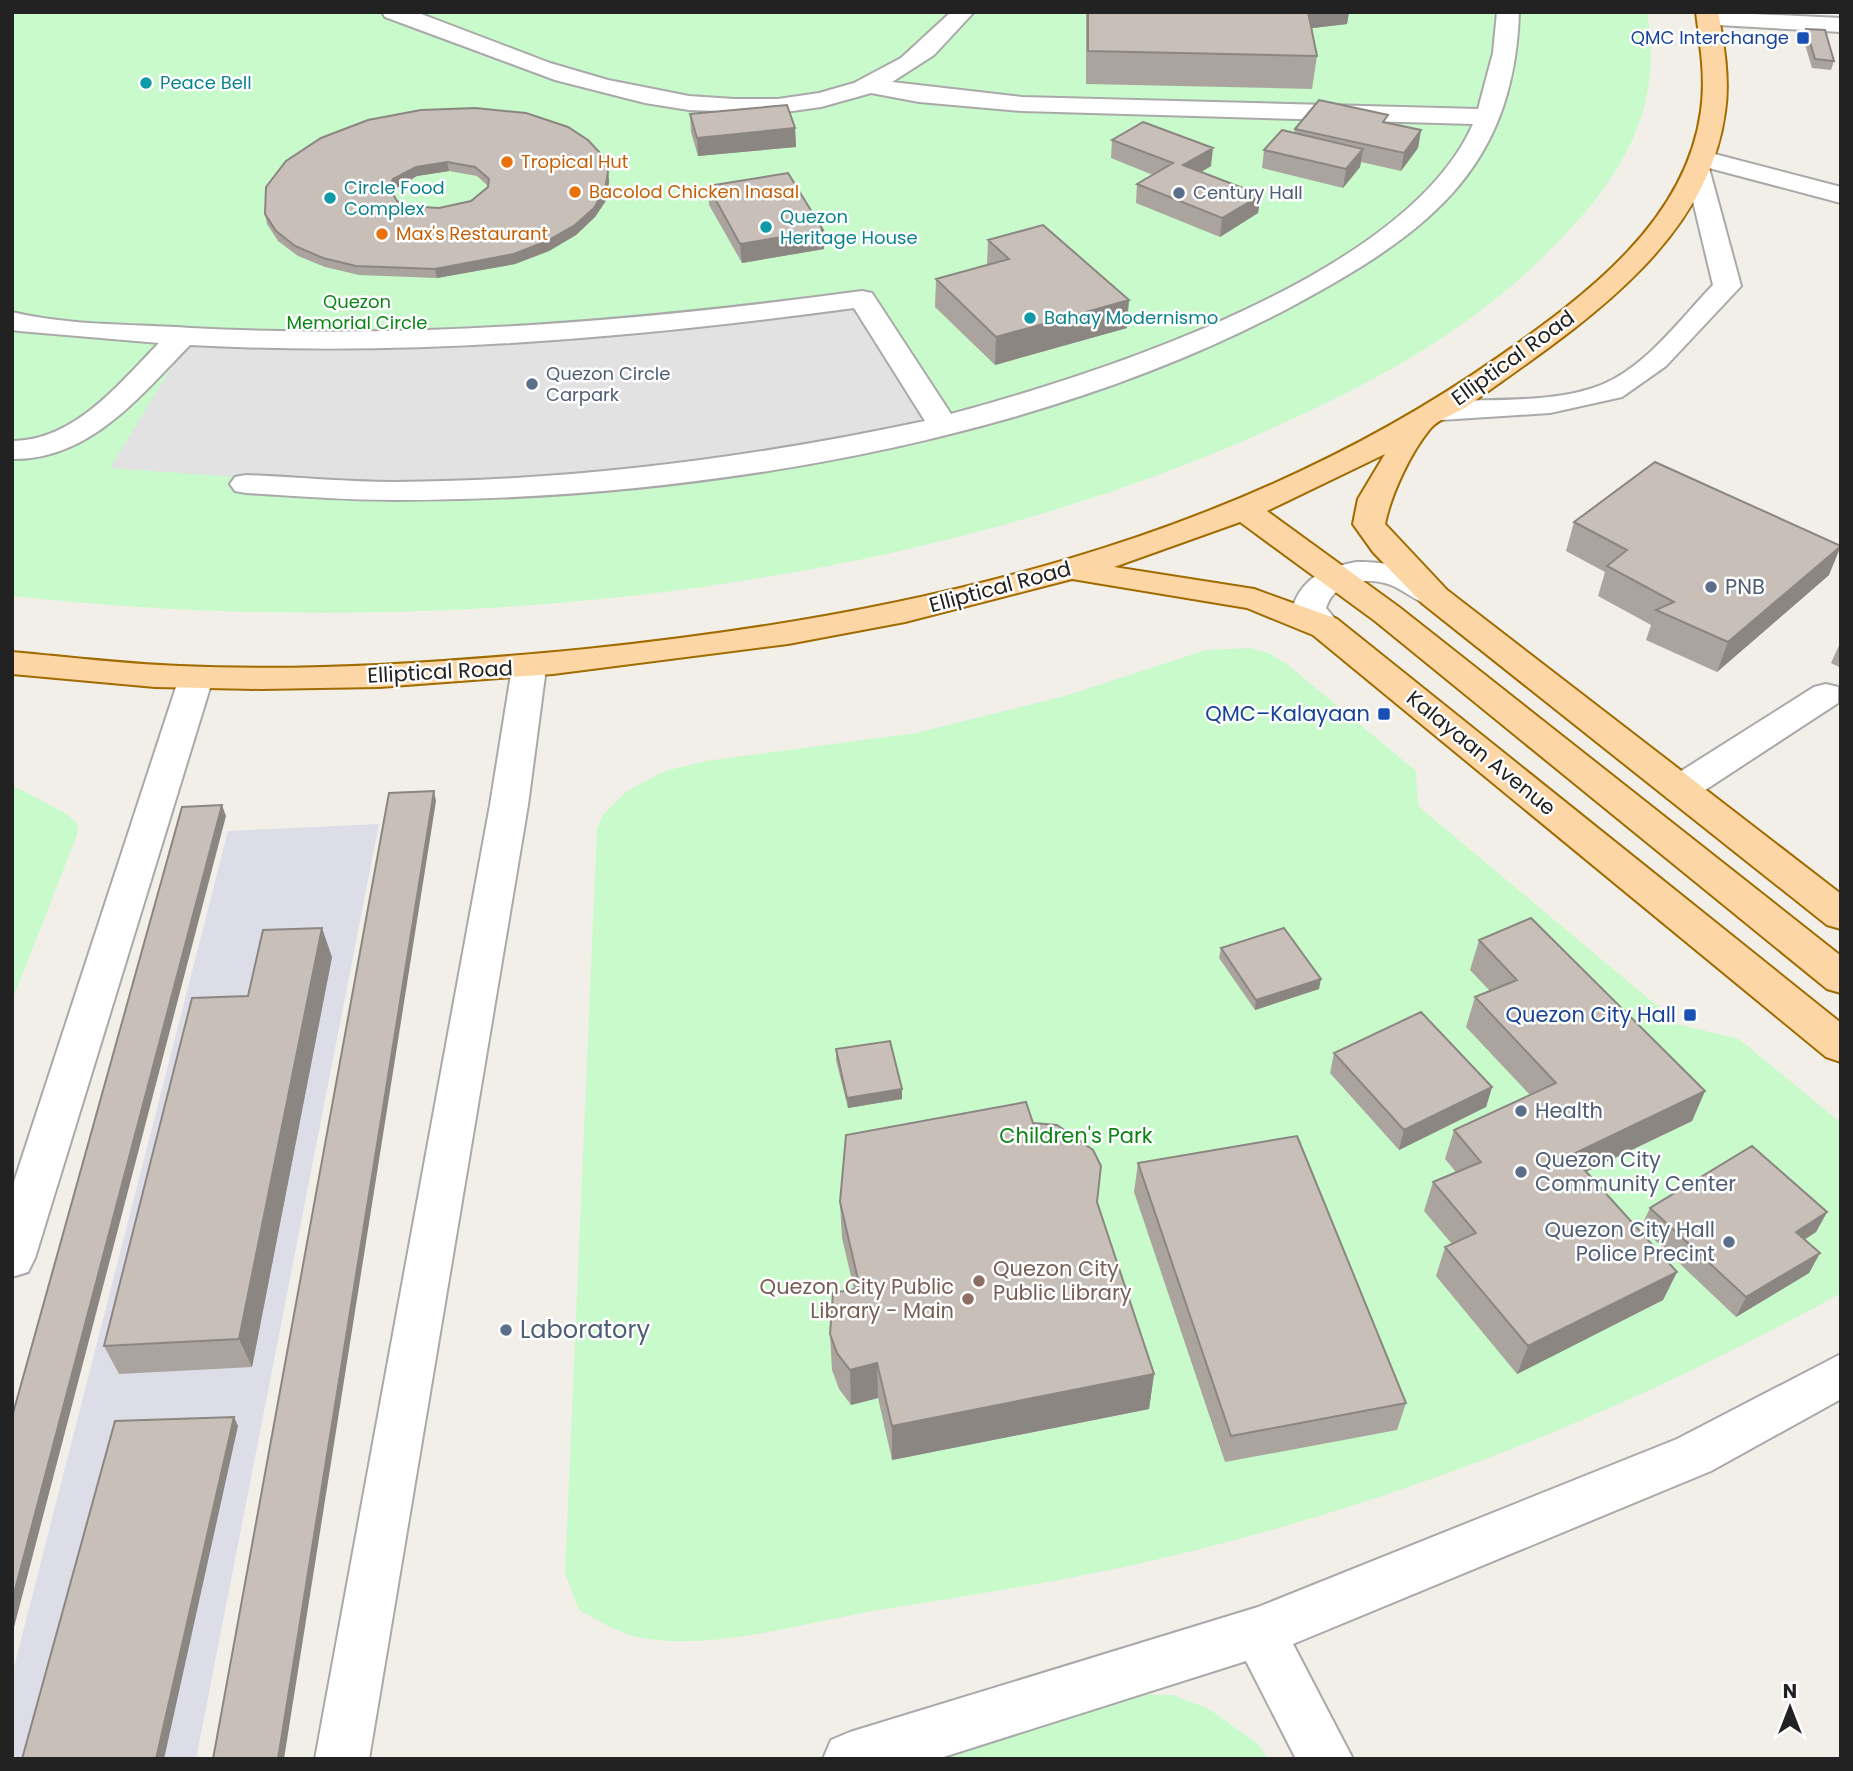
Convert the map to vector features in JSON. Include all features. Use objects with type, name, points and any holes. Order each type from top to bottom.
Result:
[{"type":"main road","name":"Elliptical Road","points":[[12,663],[196,678],[422,675],[529,668],[773,637],[976,596],[1069,570],[1246,510],[1344,467],[1429,418],[1527,353],[1616,277],[1681,203],[1701,165],[1717,106],[1714,40],[1708,16]]},
{"type":"main road","points":[[1429,418],[1374,499],[1369,524],[1384,545],[1435,597],[1841,915]]},
{"type":"main road","points":[[1246,510],[1371,603],[1841,978]]},
{"type":"main road","name":"Kalayaan Avenue","points":[[1069,570],[1254,599],[1325,627],[1841,1046]]},
{"type":"main road","points":[[1325,627],[1320,611],[1329,600],[1348,598],[1371,603]]},
{"type":"street","points":[[393,12],[561,74],[668,100],[701,105],[770,105],[823,99],[868,85],[916,57],[963,12]]},
{"type":"street","points":[[246,484],[392,491],[519,486],[671,472],[789,456],[1003,410],[1172,354],[1239,325],[1373,249],[1436,197],[1460,170],[1488,117],[1505,57],[1508,12]]},
{"type":"street","points":[[1708,16],[1841,25]]},
{"type":"street","points":[[868,85],[919,95],[1022,104],[1488,117]]},
{"type":"street","points":[[1429,418],[1583,398],[1614,390],[1657,359],[1727,286],[1701,165],[1837,193]]},
{"type":"street","points":[[12,320],[44,326],[180,338],[301,342],[519,338],[760,314],[862,299],[943,425]]},
{"type":"street","points":[[12,450],[44,449],[62,442],[116,402],[180,338]]},
{"type":"street","points":[[1325,627],[1309,609],[1311,595],[1335,578],[1361,571],[1380,572],[1397,576],[1435,597]]},
{"type":"street","points":[[342,1759],[509,805],[529,668]]},
{"type":"street","points":[[12,1258],[196,678]]},
{"type":"street","points":[[1680,789],[1826,695]]},
{"type":"street","points":[[850,1759],[1258,1632],[1693,1455],[1841,1375]]},
{"type":"street","points":[[1258,1632],[1326,1759]]},
{"type":"green space","name":"Quezon Memorial Circle","points":[[12,12],[1647,12],[1651,51],[1648,86],[1640,119],[1628,150],[1590,207],[1540,260],[1474,316],[1439,340],[1366,383],[1250,438],[1106,493],[955,538],[800,571],[642,595],[483,608],[324,613],[166,609],[12,596]]},
{"type":"green space","name":"Children's Park","points":[[1250,648],[1269,653],[1288,665],[1416,771],[1418,806],[1680,1025],[1739,1039],[1841,1123],[1841,1293],[1679,1376],[1516,1447],[1347,1507],[1172,1556],[1064,1579],[725,1639],[662,1640],[633,1636],[579,1610],[565,1573],[597,829],[603,815],[627,791],[665,771],[706,761],[916,733],[1065,696],[1206,650]]},
{"type":"green space","points":[[12,785],[65,813],[78,824],[77,835],[12,1001]]},
{"type":"green space","points":[[1138,1695],[1173,1695],[1209,1709],[1258,1744],[1268,1759],[929,1759]]},
{"type":"shaded area","name":"Quezon Circle Carpark","points":[[856,308],[926,420],[783,450],[646,468],[403,484],[262,479],[110,468],[185,345],[505,345],[623,335]]},
{"type":"shaded area","points":[[379,824],[196,1759],[12,1759],[12,1675],[228,831]]},
{"type":"building","points":[[1088,12],[1308,12],[1317,56],[1088,51]]},
{"type":"building","points":[[1806,29],[1825,30],[1834,61],[1815,59]]},
{"type":"building","points":[[1319,100],[1388,115],[1383,122],[1421,130],[1404,153],[1295,129]]},
{"type":"building","points":[[787,105],[795,128],[697,138],[690,114]]},
{"type":"building","name":"Circle Food Complex","points":[[475,108],[526,113],[568,127],[588,140],[602,155],[608,172],[605,189],[594,208],[575,225],[547,241],[514,254],[435,269],[356,266],[323,258],[295,246],[276,231],[265,214],[266,187],[286,161],[321,138],[368,120],[421,110]],"holes":[[[447,162],[475,167],[489,179],[488,187],[471,201],[439,208],[408,206],[397,201],[389,187],[393,179],[416,167]]]},
{"type":"building","points":[[1143,122],[1213,148],[1183,165],[1261,195],[1222,218],[1137,184],[1173,163],[1112,140]]},
{"type":"building","points":[[1282,130],[1363,149],[1346,169],[1264,150]]},
{"type":"building","name":"Quezon Heritage House","points":[[788,173],[823,230],[740,244],[708,186]]},
{"type":"building","points":[[1043,225],[1129,300],[996,337],[936,279],[1009,259],[988,240]]},
{"type":"building","name":"PNB","points":[[1655,462],[1841,546],[1728,642],[1656,610],[1674,602],[1607,566],[1627,550],[1574,522]]},
{"type":"building","points":[[434,791],[278,1759],[213,1759],[389,793]]},
{"type":"building","points":[[222,805],[12,1601],[12,1417],[182,807]]},
{"type":"building","name":"Quezon City Community Center","points":[[1531,918],[1705,1091],[1571,1155],[1677,1272],[1528,1346],[1445,1247],[1476,1233],[1433,1182],[1481,1162],[1454,1130],[1556,1083],[1475,997],[1517,980],[1479,940]]},
{"type":"building","points":[[322,928],[239,1339],[104,1346],[192,998],[248,996],[263,930]]},
{"type":"building","points":[[1284,928],[1321,979],[1256,1000],[1221,948]]},
{"type":"building","points":[[1421,1012],[1492,1087],[1404,1130],[1334,1053]]},
{"type":"building","points":[[890,1041],[902,1089],[847,1098],[836,1049]]},
{"type":"building","name":"Quezon City Public Library","points":[[1026,1102],[1033,1123],[1057,1125],[1093,1150],[1101,1166],[1097,1202],[1154,1374],[892,1426],[877,1363],[850,1370],[837,1353],[830,1334],[833,1293],[860,1288],[840,1202],[846,1135]]},
{"type":"building","points":[[1297,1136],[1406,1403],[1231,1436],[1138,1163]]},
{"type":"building","name":"Quezon City Hall Police Precint","points":[[1752,1146],[1827,1212],[1796,1232],[1820,1253],[1746,1297],[1650,1208]]},
{"type":"building","points":[[234,1417],[156,1759],[22,1759],[115,1421]]},
{"type":"place","name":"QMC Interchange","points":[[1803,38]]},
{"type":"place","name":"Peace Bell","points":[[146,83]]},
{"type":"place","name":"Tropical Hut","points":[[507,162]]},
{"type":"place","name":"Bacolod Chicken Inasal","points":[[575,192]]},
{"type":"place","name":"Century Hall","points":[[1179,193]]},
{"type":"place","name":"Circle Food Complex","points":[[330,198]]},
{"type":"place","name":"Quezon Heritage House","points":[[766,227]]},
{"type":"place","name":"Max's Restaurant","points":[[382,234]]},
{"type":"place","name":"Bahay Modernismo","points":[[1030,318]]},
{"type":"place","name":"Quezon Circle Carpark","points":[[532,384]]},
{"type":"place","name":"PNB","points":[[1711,587]]},
{"type":"place","name":"QMC–Kalayaan","points":[[1384,714]]},
{"type":"place","name":"Quezon City Hall","points":[[1690,1015]]},
{"type":"place","name":"Health","points":[[1521,1111]]},
{"type":"place","name":"Quezon City Community Center","points":[[1521,1172]]},
{"type":"place","name":"Quezon City Hall Police Precint","points":[[1729,1242]]},
{"type":"place","name":"Quezon City Public Library","points":[[979,1281]]},
{"type":"place","name":"Quezon City Public Library - Main","points":[[968,1299]]},
{"type":"place","name":"Laboratory","points":[[506,1330]]}]
